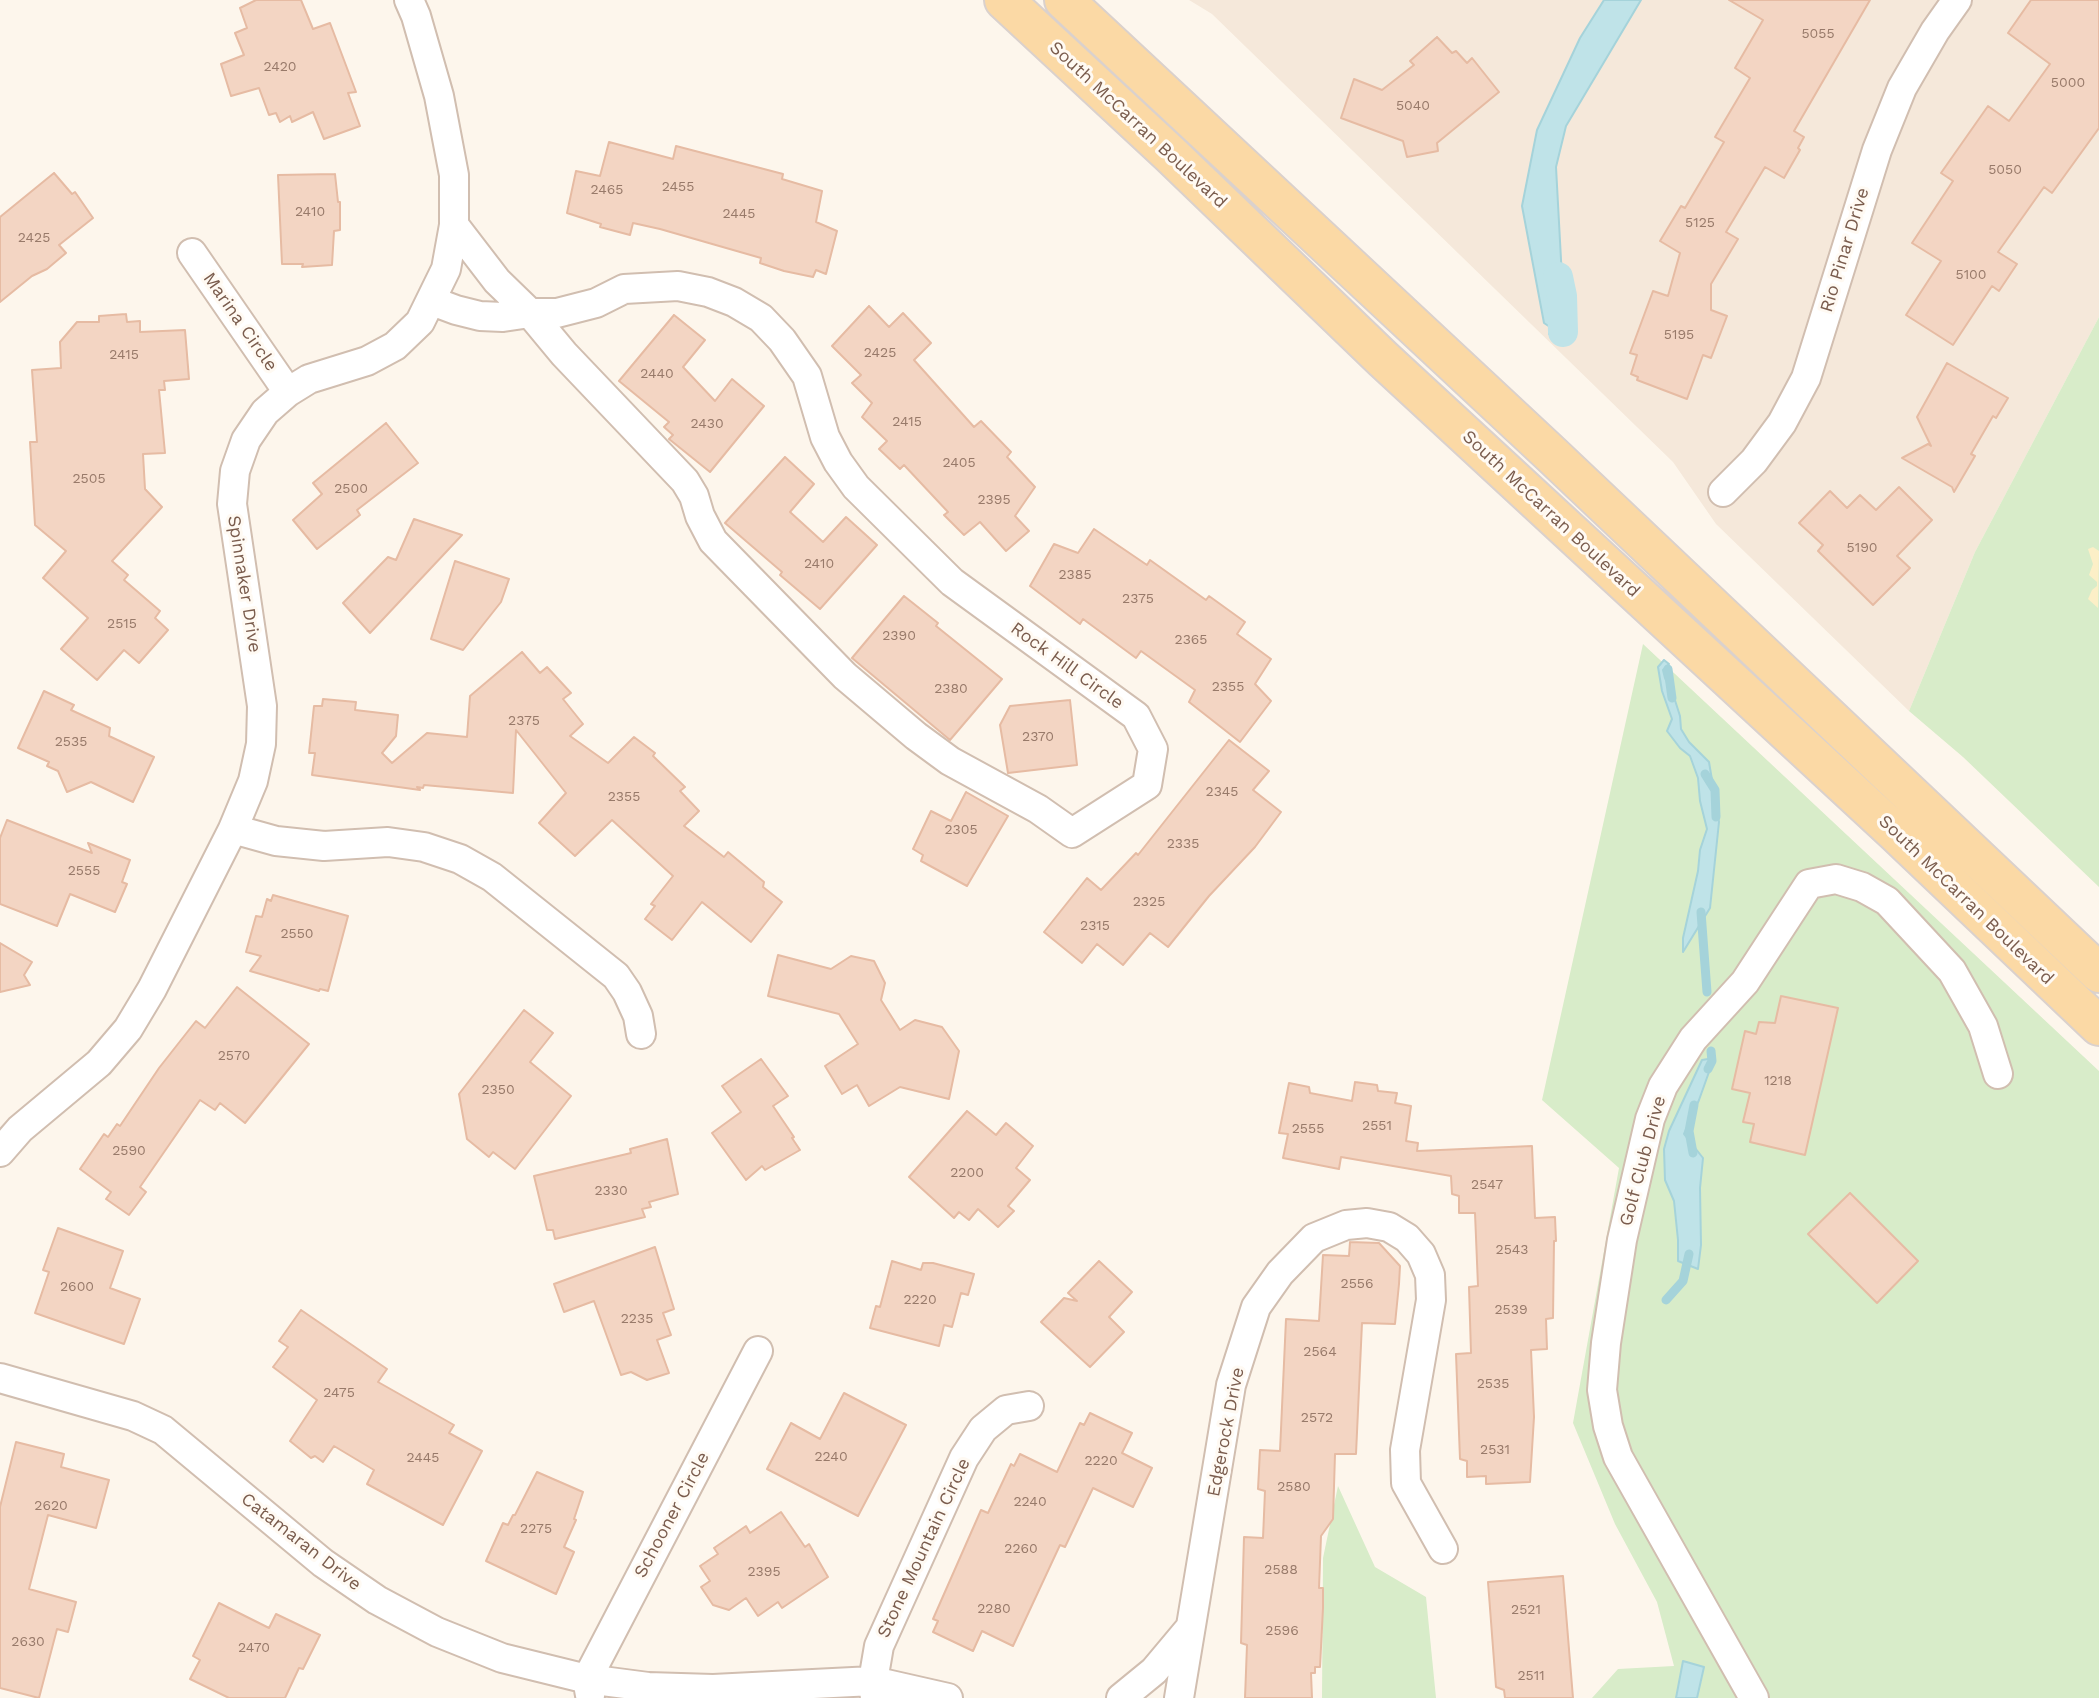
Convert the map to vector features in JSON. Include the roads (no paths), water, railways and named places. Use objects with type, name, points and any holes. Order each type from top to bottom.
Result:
[{"type":"main road","name":"South McCarran Boulevard","points":[[1004,0],[1170,154],[1383,359],[1895,832],[2099,1026]]},
{"type":"main road","points":[[1064,0],[1551,454],[2099,973]]},
{"type":"street","name":"Spinnaker Drive","points":[[0,1152],[20,1129],[99,1063],[128,1029],[152,989],[233,829],[253,781],[261,744],[262,706],[232,504],[235,471],[246,440],[265,412],[288,392],[309,379],[367,361],[395,346],[420,322],[446,269],[454,225],[454,175],[439,96],[410,0]]},
{"type":"street","name":"Rio Pinar Drive","points":[[1723,492],[1754,461],[1782,423],[1806,378],[1877,150],[1902,88],[1956,0]]},
{"type":"street","name":"Rock Hill Circle","points":[[432,300],[480,316],[503,317],[530,313],[557,313],[583,307],[624,289],[678,286],[708,292],[734,302],[761,318],[782,341],[807,376],[825,437],[838,462],[856,486],[952,582],[1136,716],[1153,749],[1147,785],[1072,833],[1038,809],[950,761],[916,736],[845,676],[713,541],[685,481],[564,354],[530,313],[497,281],[454,225]]},
{"type":"street","name":"Marina Circle","points":[[191,253],[288,392]]},
{"type":"street","points":[[233,829],[276,841],[324,845],[388,842],[424,847],[460,859],[492,877],[616,976],[638,1016],[641,1034]]},
{"type":"street","name":"Golf Club Drive","points":[[1754,1698],[1618,1457],[1608,1426],[1602,1390],[1606,1343],[1622,1240],[1650,1119],[1663,1086],[1693,1039],[1745,982],[1809,884],[1836,879],[1863,887],[1887,901],[1952,971],[1983,1026],[1998,1074]]},
{"type":"street","name":"Edgerock Drive","points":[[1179,1698],[1231,1385],[1256,1307],[1280,1273],[1314,1238],[1346,1225],[1367,1223],[1390,1227],[1407,1238],[1421,1254],[1430,1275],[1431,1300],[1405,1450],[1406,1483],[1443,1549]]},
{"type":"street","name":"Schooner Circle","points":[[589,1689],[758,1351]]},
{"type":"street","name":"Catamaran Drive","points":[[0,1378],[133,1416],[163,1430],[323,1563],[377,1600],[438,1632],[589,1689],[874,1689],[948,1698]]},
{"type":"street","name":"Stone Mountain Circle","points":[[874,1689],[879,1646],[964,1458],[983,1429],[1006,1410],[1028,1406]]},
{"type":"street","points":[[1121,1698],[1154,1671],[1191,1626]]},
{"type":"water","points":[[1604,0],[1641,0],[1566,126],[1556,167],[1564,315],[1558,325],[1559,333],[1549,334],[1550,327],[1544,323],[1522,206],[1537,130],[1580,38]]},
{"type":"water","points":[[1664,660],[1669,664],[1663,670],[1680,716],[1681,729],[1689,742],[1709,762],[1719,822],[1710,908],[1683,952],[1683,938],[1700,850],[1707,829],[1698,778],[1690,756],[1667,731],[1672,719],[1662,691],[1658,667]]},
{"type":"water","points":[[1714,1058],[1684,1134],[1703,1158],[1698,1269],[1678,1261],[1674,1201],[1665,1180],[1664,1149],[1669,1131],[1702,1060]]},
{"type":"water","points":[[1683,1661],[1704,1667],[1697,1698],[1676,1698]]},
{"type":"waterway","points":[[1558,277],[1562,296],[1563,332]]},
{"type":"waterway","points":[[1668,669],[1672,698]]},
{"type":"waterway","points":[[1705,774],[1715,790],[1716,817]]},
{"type":"waterway","points":[[1701,912],[1707,992]]},
{"type":"waterway","points":[[1708,1069],[1712,1061],[1711,1051]]},
{"type":"waterway","points":[[1693,1153],[1689,1131],[1694,1105]]},
{"type":"waterway","points":[[1666,1300],[1683,1281],[1689,1254]]}]
